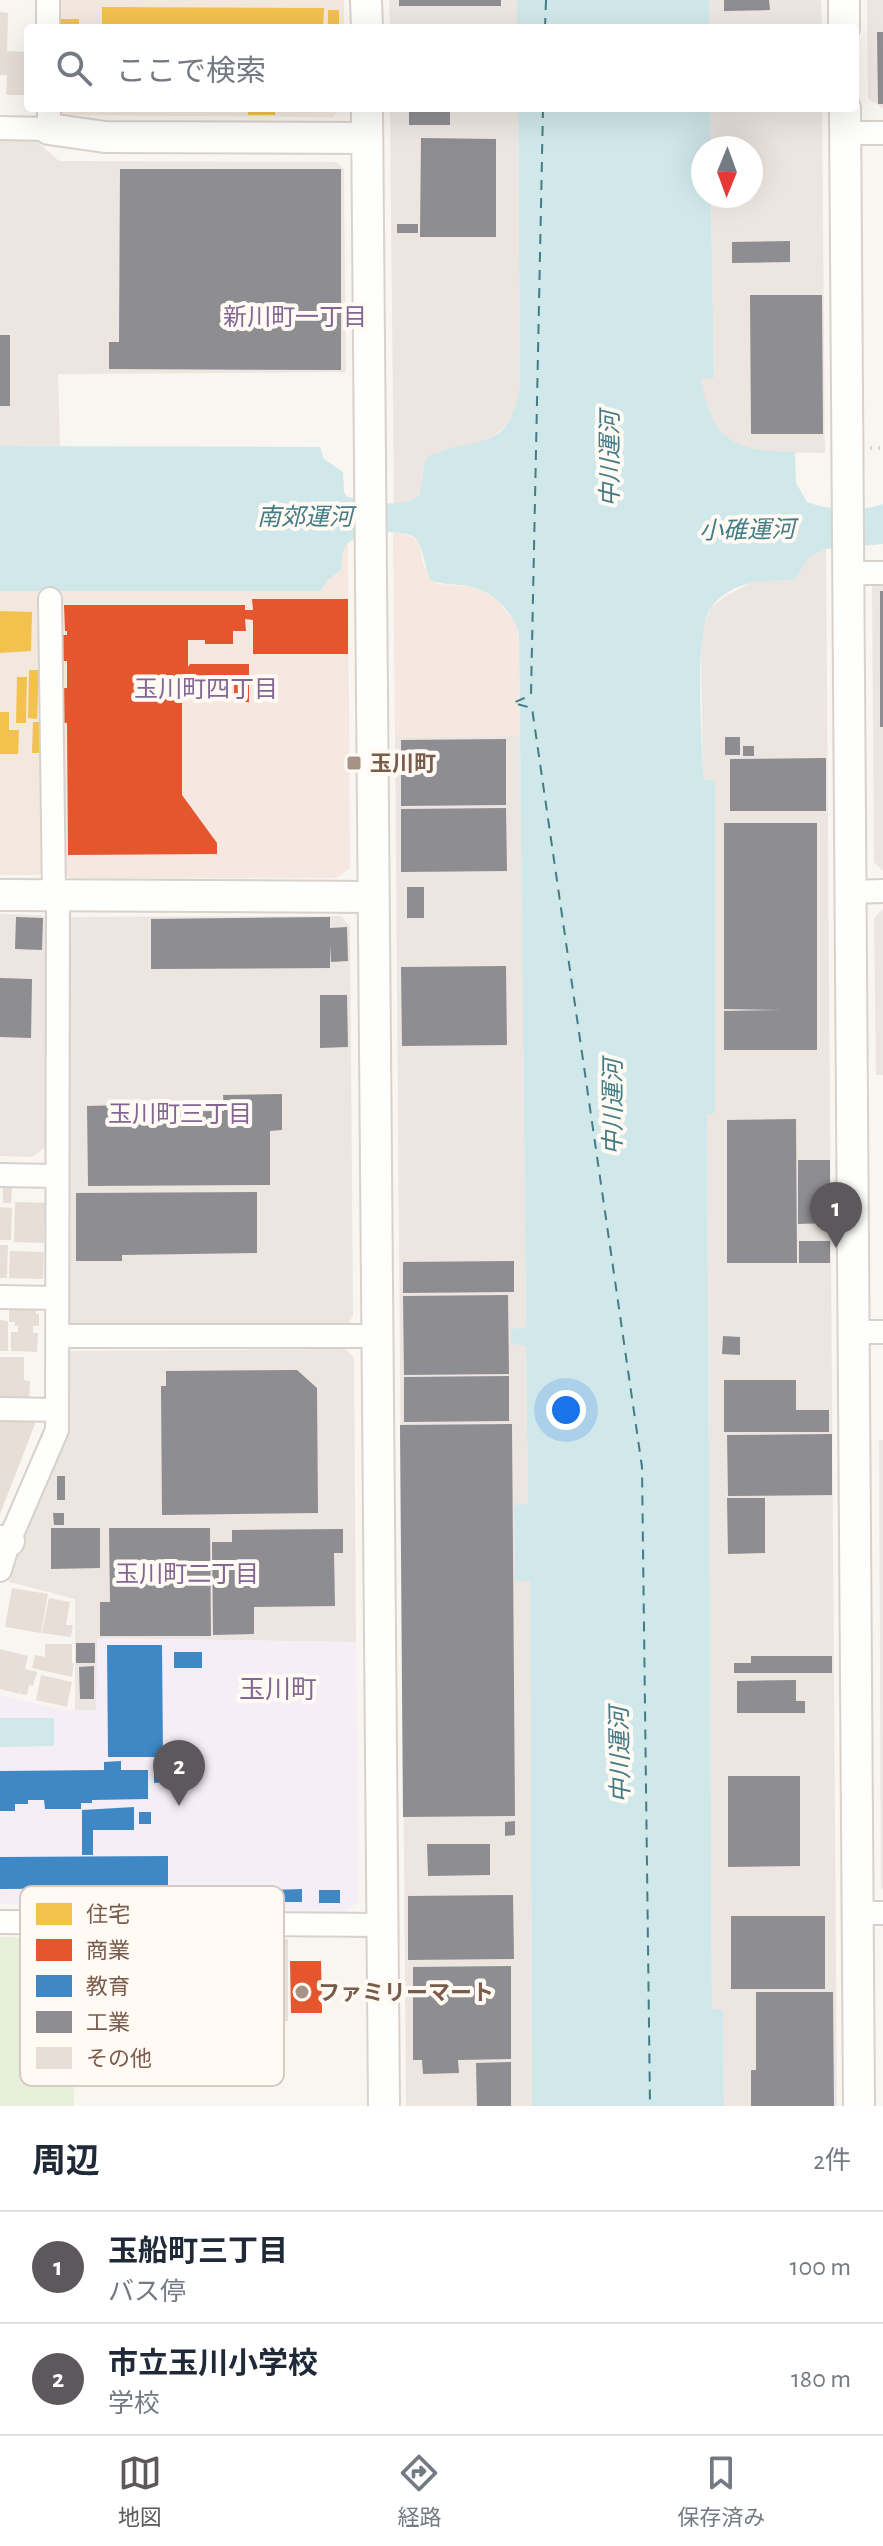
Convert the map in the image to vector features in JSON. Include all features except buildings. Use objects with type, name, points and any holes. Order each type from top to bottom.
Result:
[{"type":"street","points":[[48,0],[48,24]]},
{"type":"street","points":[[366,0],[367,24]]},
{"type":"street","points":[[844,0],[844,24]]},
{"type":"street","points":[[0,128],[49,118],[105,137],[367,123],[384,2106]]},
{"type":"street","points":[[859,2106],[870,1913],[869,1332],[850,892],[845,120],[883,133]]},
{"type":"street","points":[[848,566],[883,573]]},
{"type":"street","points":[[3,1551],[57,1430],[56,896],[50,599]]},
{"type":"street","points":[[850,892],[883,891]]},
{"type":"street","points":[[0,895],[374,897]]},
{"type":"street","points":[[0,1175],[57,1176]]},
{"type":"street","points":[[0,1297],[57,1298]]},
{"type":"street","points":[[57,1336],[377,1336]]},
{"type":"street","points":[[0,1409],[57,1410]]},
{"type":"street","points":[[0,1922],[20,1922]]},
{"type":"street","points":[[284,1924],[382,1925]]},
{"type":"shaded area","points":[[56,0],[344,0],[344,24],[57,24]]},
{"type":"shaded area","points":[[389,0],[517,0],[517,24],[390,24]]},
{"type":"shaded area","points":[[709,0],[821,0],[822,24],[709,24]]},
{"type":"shaded area","points":[[867,0],[883,0],[883,108],[868,99]]},
{"type":"shaded area","points":[[57,112],[337,112],[333,117],[57,115]]},
{"type":"shaded area","points":[[390,112],[518,112],[520,383],[517,406],[509,422],[493,437],[475,445],[440,451],[425,462],[419,495],[405,503],[394,504]]},
{"type":"shaded area","points":[[710,112],[822,112],[825,453],[761,452],[730,441],[706,408],[701,378],[714,377],[711,208],[763,208],[763,136],[711,136]]},
{"type":"shaded area","points":[[0,138],[34,139],[59,161],[336,162],[344,169],[346,372],[58,374],[60,446],[0,446]]},
{"type":"shaded area","points":[[393,533],[413,537],[419,543],[424,566],[438,584],[470,586],[484,591],[496,599],[515,621],[519,632],[520,736],[395,737]]},
{"type":"shaded area","points":[[348,542],[350,868],[337,878],[70,879],[60,868],[58,591],[321,591],[327,581],[341,570],[343,550]]},
{"type":"shaded area","points":[[826,549],[837,2106],[724,2106],[723,2011],[712,2009],[707,1114],[715,1113],[715,781],[703,780],[701,633],[711,608],[727,595],[757,580],[795,580],[809,557]]},
{"type":"shaded area","points":[[875,580],[883,580],[883,871],[874,862],[872,584]]},
{"type":"shaded area","points":[[0,591],[45,591],[44,870],[39,875],[0,875]]},
{"type":"shaded area","points":[[520,736],[526,1329],[511,1329],[511,1344],[526,1345],[528,1505],[514,1506],[516,1581],[530,1580],[532,2106],[406,2106],[395,737]]},
{"type":"shaded area","points":[[883,909],[883,1075],[876,1075],[874,918]]},
{"type":"shaded area","points":[[0,914],[41,915],[48,920],[47,1146],[32,1157],[0,1156]]},
{"type":"shaded area","points":[[341,916],[350,926],[353,1316],[347,1325],[69,1323],[66,917]]},
{"type":"shaded area","points":[[346,1349],[354,1358],[356,1642],[98,1638],[97,1710],[75,1710],[75,1599],[9,1582],[68,1433],[68,1351]]},
{"type":"shaded area","points":[[879,1440],[883,1440],[883,1890],[881,1888]]},
{"type":"shaded area","points":[[97,1638],[356,1642],[359,1902],[344,1912],[284,1911],[284,1886],[20,1886],[20,1904],[0,1904],[0,1695],[64,1710],[96,1710]]},
{"type":"green space","points":[[0,1937],[20,1937],[20,2086],[74,2086],[74,2106],[0,2106]]},
{"type":"water","points":[[517,0],[709,0],[709,24],[517,24]]},
{"type":"water","points":[[518,112],[710,112],[711,136],[691,136],[691,208],[711,208],[714,378],[701,379],[712,417],[719,430],[741,445],[795,452],[796,483],[807,502],[845,509],[883,504],[883,544],[826,549],[809,557],[795,580],[761,581],[728,592],[711,608],[702,640],[703,779],[715,781],[715,1113],[707,1115],[712,2009],[723,2010],[724,2106],[532,2106],[530,1581],[515,1581],[514,1505],[528,1504],[526,1346],[511,1344],[511,1329],[526,1328],[519,632],[506,609],[485,592],[430,579],[417,540],[407,534],[389,532],[368,534],[346,545],[341,570],[327,581],[321,591],[0,591],[0,446],[320,447],[324,459],[343,472],[347,497],[393,503],[411,500],[419,495],[425,462],[430,455],[478,442],[501,432],[516,405],[520,383]]},
{"type":"water","points":[[0,1718],[54,1718],[54,1746],[0,1747]]},
{"type":"ferry route","points":[[545,24],[546,0]]},
{"type":"ferry route","points":[[543,112],[531,695],[513,703],[532,708],[642,1467],[650,2106]]},
{"type":"place","name":"玉川町","points":[[354,763]]},
{"type":"place","name":"玉船町三丁目","points":[[836,1248]]},
{"type":"place","name":"市立玉川小学校","points":[[179,1806]]},
{"type":"place","name":"ファミリーマート","points":[[302,1992]]},
{"type":"district","name":"新川町一丁目","points":[[295,317]]},
{"type":"district","name":"玉川町四丁目","points":[[206,689]]},
{"type":"district","name":"玉川町三丁目","points":[[180,1114]]},
{"type":"district","name":"玉川町二丁目","points":[[187,1574]]},
{"type":"district","name":"玉川町","points":[[278,1689]]},
{"type":"water label","name":"中川運河","points":[[610,459]]},
{"type":"water label","name":"南郊運河","points":[[305,517]]},
{"type":"water label","name":"小碓運河","points":[[747,530]]},
{"type":"water label","name":"中川運河","points":[[613,1107]]},
{"type":"water label","name":"中川運河","points":[[620,1755]]}]
